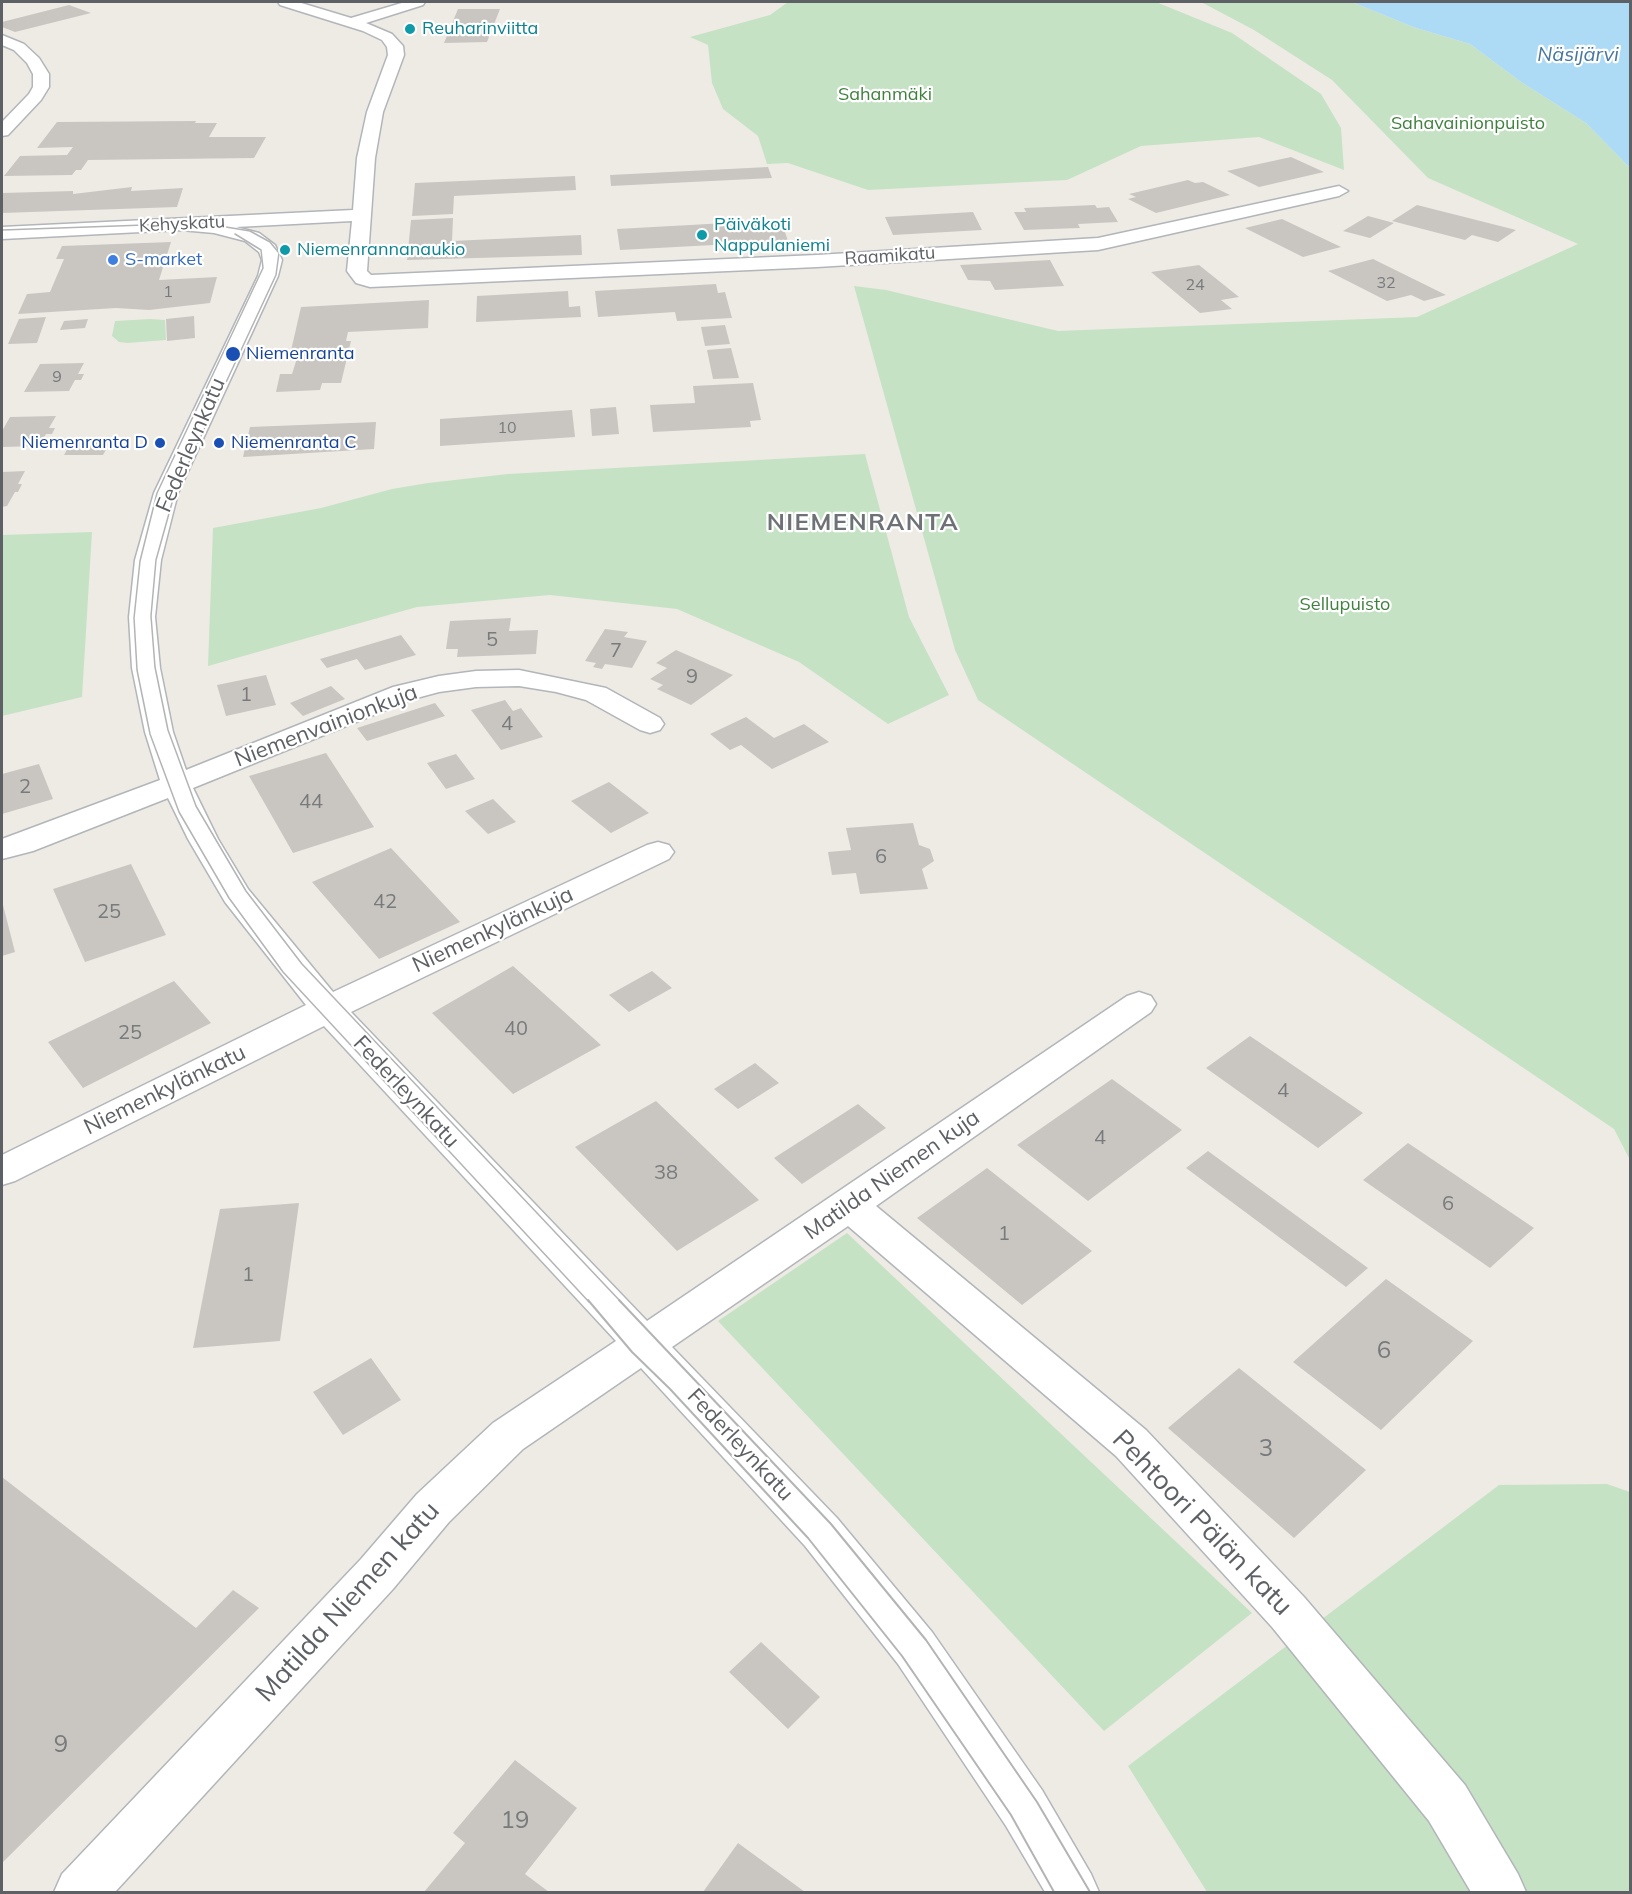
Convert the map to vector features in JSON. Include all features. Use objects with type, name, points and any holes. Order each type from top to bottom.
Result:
[{"type":"street","points":[[285,2],[387,37],[395,46],[396,56],[375,112],[370,135],[362,215]]},
{"type":"street","points":[[349,23],[418,2]]},
{"type":"street","points":[[2,40],[19,47],[34,61],[41,74],[41,87],[35,97],[2,131]]},
{"type":"street","name":"Raamikatu","points":[[362,215],[357,271],[363,279],[379,282],[1098,244],[1339,191]]},
{"type":"street","name":"Kehyskatu","points":[[2,233],[362,215]]},
{"type":"street","name":"Federleynkatu","points":[[180,224],[215,227],[252,237],[268,249],[272,261],[268,276],[178,464],[166,493],[148,560],[142,617],[146,668],[159,732],[176,784],[203,838],[236,895],[328,1009],[821,1532],[915,1648],[1024,1808],[1073,1893]]},
{"type":"street","name":"Niemenvainionkuja","points":[[2,849],[22,844],[403,693],[476,678],[519,678],[596,694],[650,724]]},
{"type":"street","name":"Niemenkylänkuja","points":[[328,1009],[658,852]]},
{"type":"street","name":"Matilda Niemen kuja","points":[[644,1344],[1139,1005]]},
{"type":"street","name":"Niemenkylänkatu","points":[[2,1171],[328,1009]]},
{"type":"street","name":"Pehtoori Pälän katu","points":[[849,1204],[1131,1443],[1288,1612],[1447,1803],[1500,1893]]},
{"type":"street","name":"Matilda Niemen katu","points":[[80,1893],[377,1574],[433,1508],[508,1436],[644,1344]]},
{"type":"green space","name":"Sahanmäki","points":[[788,2],[1156,2],[1232,33],[1321,94],[1341,128],[1344,170],[1259,137],[1141,146],[1067,180],[868,190],[788,163],[767,164],[758,136],[723,109],[712,83],[708,45],[690,37],[770,15]]},
{"type":"green space","name":"Sellupuisto","points":[[1201,2],[1352,2],[1413,27],[1470,44],[1521,82],[1586,123],[1630,168],[1630,1160],[1614,1129],[978,700],[955,650],[854,286],[886,290],[1058,331],[1417,317],[1578,244],[1428,178],[1332,80],[1254,30]]},
{"type":"green space","points":[[165,320],[166,340],[127,343],[119,342],[112,336],[115,321]]},
{"type":"green space","points":[[865,454],[909,617],[949,695],[888,724],[799,662],[677,609],[550,595],[417,607],[208,666],[213,528],[321,508],[392,489],[428,483],[508,474]]},
{"type":"green space","points":[[92,532],[82,697],[2,716],[2,535]]},
{"type":"green space","points":[[847,1233],[1252,1613],[1104,1731],[718,1321]]},
{"type":"green space","points":[[1607,1484],[1630,1492],[1630,1892],[1207,1892],[1128,1766],[1499,1485]]},
{"type":"water","name":"Näsijärvi","points":[[1352,2],[1630,2],[1630,168],[1586,123],[1521,82],[1470,44],[1413,27]]},
{"type":"building","points":[[69,5],[91,13],[15,32],[2,27],[2,22]]},
{"type":"building","points":[[458,9],[500,9],[487,42],[444,43]]},
{"type":"building","points":[[196,121],[195,123],[217,123],[209,137],[266,137],[254,158],[88,160],[81,170],[76,170],[72,175],[4,176],[20,156],[67,155],[73,147],[37,148],[57,122]]},
{"type":"building","points":[[1291,157],[1324,172],[1259,187],[1227,171]]},
{"type":"building","points":[[768,167],[772,178],[611,186],[610,175]]},
{"type":"building","points":[[575,176],[576,190],[454,196],[453,214],[412,216],[415,183]]},
{"type":"building","points":[[1188,180],[1195,183],[1203,182],[1230,195],[1156,213],[1128,199],[1136,197],[1129,194]]},
{"type":"building","points":[[132,187],[131,191],[183,188],[177,207],[2,213],[2,193],[73,191],[73,194]]},
{"type":"building","points":[[1095,205],[1097,208],[1109,207],[1118,222],[1078,224],[1080,228],[1024,230],[1014,212],[1026,212],[1024,208]]},
{"type":"building","points":[[1417,205],[1516,230],[1498,242],[1472,235],[1465,240],[1392,221]]},
{"type":"building","points":[[973,212],[982,230],[893,235],[885,217]]},
{"type":"building","points":[[1368,216],[1394,223],[1370,238],[1343,231]]},
{"type":"building","points":[[453,218],[452,241],[581,235],[582,255],[407,260],[411,220]]},
{"type":"building","points":[[1282,219],[1341,247],[1303,257],[1245,228]]},
{"type":"building","name":"Päiväkoti Nappulaniemi","points":[[781,220],[788,241],[620,250],[617,229]]},
{"type":"building","points":[[171,242],[159,280],[217,277],[210,303],[149,310],[116,308],[18,314],[27,294],[50,292],[64,259],[56,259],[62,246]]},
{"type":"building","points":[[1373,259],[1446,295],[1424,301],[1411,295],[1387,301],[1328,271]]},
{"type":"building","points":[[1050,260],[1064,286],[995,290],[990,281],[968,280],[960,265]]},
{"type":"building","points":[[1199,265],[1239,297],[1221,300],[1232,309],[1200,313],[1151,272]]},
{"type":"building","points":[[716,284],[718,293],[725,292],[732,318],[677,321],[675,312],[598,317],[595,291]]},
{"type":"building","points":[[568,291],[569,307],[580,306],[581,317],[476,322],[477,296]]},
{"type":"building","points":[[429,300],[428,328],[348,332],[346,341],[351,341],[341,383],[322,383],[320,390],[276,392],[280,374],[292,374],[298,355],[290,355],[301,307]]},
{"type":"building","points":[[194,316],[195,338],[167,341],[166,319]]},
{"type":"building","points":[[46,317],[37,343],[8,344],[19,319]]},
{"type":"building","points":[[88,319],[85,328],[60,330],[64,321]]},
{"type":"building","points":[[725,325],[730,344],[705,346],[701,327]]},
{"type":"building","points":[[731,348],[739,378],[713,379],[707,350]]},
{"type":"building","points":[[84,363],[78,374],[84,374],[81,380],[75,380],[69,391],[24,392],[40,364]]},
{"type":"building","points":[[753,383],[761,420],[750,421],[751,427],[653,432],[650,405],[695,403],[693,386]]},
{"type":"building","points":[[616,407],[619,434],[592,436],[590,409]]},
{"type":"building","points":[[572,410],[575,437],[440,446],[440,419]]},
{"type":"building","points":[[56,416],[49,428],[55,428],[52,434],[46,434],[39,446],[2,447],[2,431],[10,417]]},
{"type":"building","points":[[376,422],[374,449],[243,457],[250,427]]},
{"type":"building","points":[[73,439],[112,439],[103,455],[64,455]]},
{"type":"building","points":[[25,471],[18,484],[22,484],[18,492],[15,492],[7,506],[2,507],[2,472]]},
{"type":"building","points":[[511,618],[509,631],[538,630],[536,654],[457,657],[458,649],[446,649],[450,621]]},
{"type":"building","points":[[605,629],[628,632],[624,637],[647,641],[632,668],[605,664],[602,669],[593,667],[596,663],[585,661]]},
{"type":"building","points":[[401,635],[416,655],[365,670],[357,659],[327,668],[320,659]]},
{"type":"building","points":[[676,650],[733,675],[691,705],[657,689],[663,685],[650,679],[667,668],[656,663]]},
{"type":"building","points":[[266,675],[276,705],[226,716],[217,685]]},
{"type":"building","points":[[331,686],[345,699],[303,716],[290,703]]},
{"type":"building","points":[[505,700],[513,711],[521,708],[543,737],[501,750],[471,710]]},
{"type":"building","points":[[435,703],[445,716],[367,741],[357,728]]},
{"type":"building","points":[[746,717],[774,738],[804,724],[829,742],[772,769],[741,745],[730,750],[710,734]]},
{"type":"building","points":[[326,753],[374,827],[293,853],[249,776]]},
{"type":"building","points":[[456,754],[475,779],[446,789],[427,763]]},
{"type":"building","points":[[39,764],[53,799],[2,814],[2,774]]},
{"type":"building","points":[[609,782],[649,813],[611,833],[571,801]]},
{"type":"building","points":[[493,799],[516,822],[488,834],[465,811]]},
{"type":"building","points":[[913,823],[919,845],[930,849],[934,861],[922,869],[928,889],[860,894],[856,873],[832,875],[828,852],[851,850],[846,828]]},
{"type":"building","points":[[391,848],[460,922],[379,959],[312,882]]},
{"type":"building","points":[[131,864],[166,935],[85,962],[53,889]]},
{"type":"building","points":[[2,901],[15,952],[2,956]]},
{"type":"building","points":[[513,966],[601,1045],[513,1094],[432,1013]]},
{"type":"building","points":[[652,971],[672,988],[629,1012],[609,995]]},
{"type":"building","points":[[174,981],[211,1023],[83,1088],[48,1042]]},
{"type":"building","points":[[1250,1036],[1363,1113],[1318,1148],[1206,1068]]},
{"type":"building","points":[[755,1063],[779,1083],[738,1109],[714,1089]]},
{"type":"building","points":[[1112,1079],[1182,1130],[1088,1201],[1017,1145]]},
{"type":"building","points":[[656,1101],[759,1200],[677,1251],[575,1147]]},
{"type":"building","points":[[858,1104],[886,1128],[802,1184],[774,1158]]},
{"type":"building","points":[[1408,1143],[1534,1228],[1490,1268],[1363,1180]]},
{"type":"building","points":[[1208,1151],[1368,1268],[1346,1287],[1186,1168]]},
{"type":"building","points":[[987,1168],[1092,1251],[1022,1305],[917,1218]]},
{"type":"building","points":[[299,1203],[280,1341],[193,1348],[220,1209]]},
{"type":"building","points":[[1386,1279],[1473,1341],[1381,1430],[1293,1362]]},
{"type":"building","points":[[371,1358],[401,1400],[343,1435],[313,1392]]},
{"type":"building","points":[[1239,1368],[1366,1470],[1294,1538],[1168,1428]]},
{"type":"building","points":[[2,1477],[196,1628],[233,1590],[259,1608],[2,1863]]},
{"type":"building","points":[[761,1642],[820,1697],[788,1729],[729,1672]]},
{"type":"building","points":[[515,1760],[577,1808],[525,1874],[549,1892],[424,1892],[465,1843],[453,1833]]},
{"type":"building","points":[[738,1843],[805,1892],[703,1892]]},
{"type":"tram line","points":[[2,230],[202,223],[250,231],[270,242],[279,253],[276,275],[175,492],[156,560],[151,616],[155,667],[168,730],[196,806],[246,891],[302,964],[621,1302]]},
{"type":"tram line","points":[[235,234],[261,250],[263,268],[157,493],[140,561],[134,618],[137,670],[150,734],[179,812],[229,898],[283,972],[589,1302]]},
{"type":"tram line","points":[[588,1300],[632,1352],[670,1389],[808,1538],[902,1656],[1011,1815],[1054,1892]]},
{"type":"tram line","points":[[619,1300],[831,1524],[926,1640],[1037,1802],[1090,1892]]},
{"type":"place","name":"Reuharinviitta","points":[[410,29]]},
{"type":"place","name":"Päiväkoti Nappulaniemi","points":[[702,235]]},
{"type":"place","name":"Niemenrannanaukio","points":[[285,250]]},
{"type":"place","name":"S-market","points":[[113,260]]},
{"type":"place","name":"Niemenranta","points":[[233,354]]},
{"type":"place","name":"Niemenranta D","points":[[160,443]]},
{"type":"place","name":"Niemenranta C","points":[[219,443]]},
{"type":"district","name":"NIEMENRANTA","points":[[863,523]]},
{"type":"park label","name":"Sahavainionpuisto","points":[[1468,124]]}]
